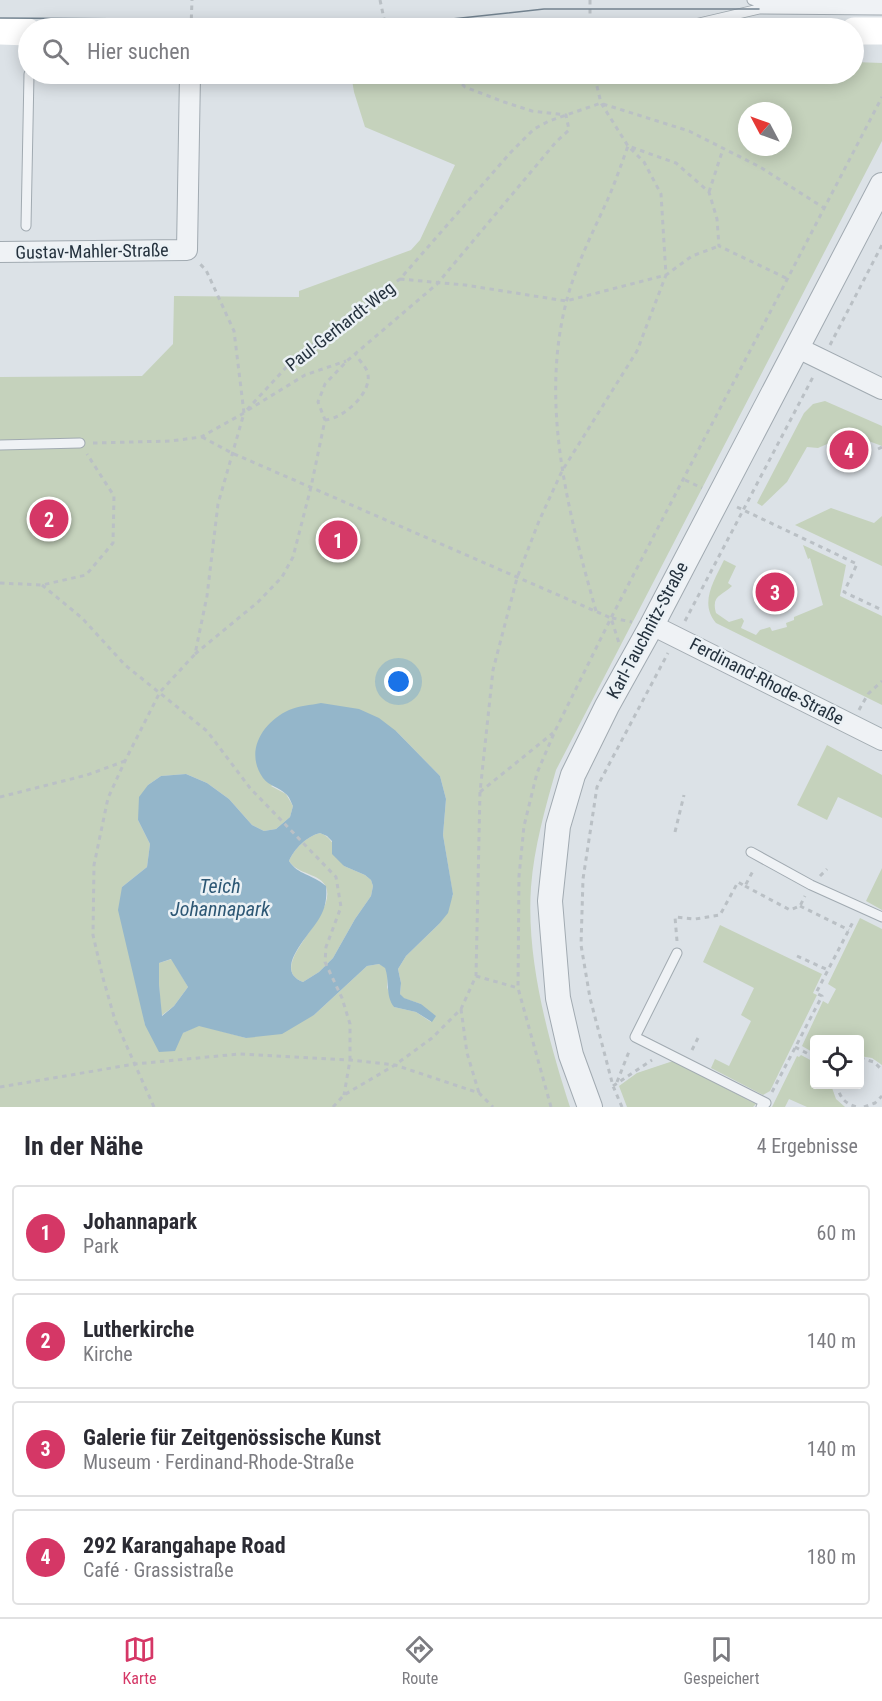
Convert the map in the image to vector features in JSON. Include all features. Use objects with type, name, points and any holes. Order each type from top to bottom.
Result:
[{"type":"main road","points":[[0,31],[18,32]]},
{"type":"main road","points":[[864,31],[882,31]]},
{"type":"street","name":"Gustav-Mahler-Straße","points":[[0,252],[187,243],[190,84]]},
{"type":"street","name":"Karl-Tauchnitz-Straße","points":[[590,1107],[572,1055],[558,998],[550,902],[558,826],[573,775],[627,668],[882,185]]},
{"type":"street","points":[[796,347],[882,389]]},
{"type":"street","name":"Ferdinand-Rhode-Straße","points":[[651,625],[882,740]]},
{"type":"lane","points":[[752,0],[758,2],[882,1]]},
{"type":"lane","points":[[721,18],[759,9],[882,10]]},
{"type":"lane","points":[[26,226],[28,84]]},
{"type":"lane","points":[[0,445],[80,443]]},
{"type":"lane","points":[[751,852],[811,885],[882,917]]},
{"type":"lane","points":[[677,953],[635,1037],[764,1105]]},
{"type":"path","points":[[191,18],[192,0]]},
{"type":"path","points":[[380,0],[384,18]]},
{"type":"path","points":[[590,0],[590,18]]},
{"type":"path","points":[[244,413],[305,375],[356,355],[437,284],[556,142],[569,130],[566,115],[532,111],[462,84]]},
{"type":"path","points":[[333,1107],[344,1095],[395,1065],[432,1038],[461,1009],[476,976],[480,792],[493,670],[517,578],[539,521],[562,471],[637,351],[666,275],[661,194],[644,162],[628,146],[601,104],[596,84]]},
{"type":"path","points":[[551,1107],[518,988],[519,876],[524,826],[537,773],[555,731],[611,618],[685,480],[882,97]]},
{"type":"path","points":[[601,104],[689,131],[759,167],[824,208]]},
{"type":"path","name":"Paul-Gerhardt-Weg","points":[[80,443],[171,441],[201,437],[244,413],[293,360],[400,279],[534,129],[566,115],[601,104]]},
{"type":"path","points":[[628,146],[676,163],[709,192],[717,219],[719,246]]},
{"type":"path","points":[[596,611],[577,544],[562,471],[556,415],[556,350],[566,301],[585,248],[628,146]]},
{"type":"path","points":[[709,192],[723,149]]},
{"type":"path","points":[[187,243],[206,270],[234,331],[244,413],[218,504],[207,596],[195,654]]},
{"type":"path","points":[[400,279],[465,285],[566,301],[666,275],[692,256],[719,246],[788,279]]},
{"type":"path","points":[[325,420],[334,420],[353,406],[367,386],[368,372],[356,355]]},
{"type":"path","points":[[154,1107],[115,1020],[93,935],[94,864],[108,798],[160,692],[195,654],[258,602],[282,577],[293,557],[312,487],[325,420],[318,402],[325,384],[348,360]]},
{"type":"path","points":[[201,437],[232,453],[611,618],[627,668],[653,682]]},
{"type":"path","points":[[0,583],[42,585],[86,575],[113,543],[114,496],[80,443]]},
{"type":"path","points":[[685,480],[857,564],[844,592],[882,610]]},
{"type":"path","points":[[42,585],[82,618],[125,665],[207,731],[250,788],[336,877],[341,907],[326,947],[324,962],[342,998],[350,1024],[350,1060],[344,1095]]},
{"type":"path","points":[[852,724],[867,694],[882,681]]},
{"type":"path","points":[[480,792],[555,731]]},
{"type":"path","points":[[0,797],[87,775],[125,760]]},
{"type":"path","points":[[675,832],[684,795]]},
{"type":"path","points":[[745,886],[761,857]]},
{"type":"path","points":[[677,953],[675,917],[695,919],[720,915],[738,882],[790,910],[800,906],[809,889]]},
{"type":"path","points":[[800,906],[849,930]]},
{"type":"path","points":[[764,1105],[822,996],[816,993],[860,907]]},
{"type":"path","points":[[797,956],[828,970]]},
{"type":"path","points":[[476,976],[518,988]]},
{"type":"path","points":[[461,1009],[467,1053],[478,1093]]},
{"type":"path","points":[[635,1037],[615,1085],[644,1064],[667,1053]]},
{"type":"path","points":[[795,1047],[810,1055]]},
{"type":"path","points":[[0,1087],[135,1064],[239,1054],[350,1060],[395,1065],[478,1093],[493,1107]]},
{"type":"path","points":[[864,1059],[874,1062],[882,1070]]},
{"type":"path","points":[[838,1089],[844,1101],[857,1107]]},
{"type":"path","points":[[864,1107],[875,1103],[882,1095]]},
{"type":"green space","points":[[864,62],[882,63],[882,141],[556,770],[537,843],[532,872],[530,914],[540,999],[570,1107],[0,1107],[0,377],[142,376],[173,344],[174,296],[299,297],[299,291],[411,250],[420,240],[455,165],[365,127],[353,84],[864,84]],"holes":[[[396,731],[440,776],[446,799],[443,835],[453,895],[439,924],[406,956],[398,969],[401,983],[400,994],[403,998],[421,1004],[431,1022],[416,1012],[394,1007],[387,987],[388,976],[385,967],[379,964],[367,966],[314,1015],[246,1038],[199,1025],[183,1033],[145,1025],[122,887],[147,867],[150,844],[138,820],[148,785],[161,776],[186,774],[207,783],[229,799],[252,825],[264,831],[276,829],[290,817],[293,806],[286,794],[271,786]]]},
{"type":"green space","points":[[825,401],[882,426],[882,446],[850,434],[818,448],[807,447],[787,482],[762,506],[757,503],[804,413],[813,404]]},
{"type":"green space","points":[[831,508],[874,523],[882,516],[882,566],[795,525]]},
{"type":"green space","points":[[803,545],[846,565],[840,596],[882,616],[882,705],[716,623],[711,615],[708,600],[724,560],[736,566],[728,583],[732,586],[716,599],[716,613],[729,622],[742,618],[744,621],[741,628],[756,635],[760,630],[770,627],[772,631],[787,627],[786,623],[794,620],[794,617],[823,605],[810,558],[808,559]]},
{"type":"green space","points":[[827,745],[882,775],[882,818],[838,797],[827,820],[797,805]]},
{"type":"green space","points":[[320,833],[332,842],[344,866],[365,875],[371,880],[373,886],[371,896],[333,958],[319,972],[303,982],[293,975],[291,965],[322,912],[327,899],[326,887],[319,879],[293,866],[289,861],[301,844]]},
{"type":"green space","points":[[882,868],[882,910],[866,901]]},
{"type":"green space","points":[[860,918],[882,929],[882,1065],[872,1058],[864,1057],[864,1035],[810,1035],[810,1051],[802,1046],[823,1001],[828,1004],[836,989],[828,984]]},
{"type":"green space","points":[[720,925],[822,974],[813,993],[817,995],[770,1091],[763,1095],[711,1068],[715,1059],[729,1066],[751,1021],[741,1015],[754,988],[703,962]]},
{"type":"green space","points":[[172,959],[188,987],[174,1006],[161,1016],[159,963]]},
{"type":"green space","points":[[801,1055],[810,1060],[810,1089],[832,1089],[836,1099],[845,1107],[807,1107],[789,1099],[785,1107],[772,1107],[797,1056]]},
{"type":"green space","points":[[673,1061],[756,1104],[753,1107],[627,1107],[619,1086],[637,1073]]},
{"type":"water","name":"Teich Johannapark","points":[[321,703],[359,709],[379,718],[396,731],[440,776],[446,799],[443,835],[453,894],[448,913],[406,956],[398,969],[401,983],[400,994],[404,998],[421,1004],[436,1016],[432,1022],[416,1012],[394,1007],[390,998],[385,968],[379,964],[367,966],[314,1015],[282,1034],[246,1038],[199,1026],[183,1033],[175,1051],[159,1052],[145,1025],[118,910],[122,887],[147,867],[150,844],[138,820],[139,797],[148,785],[161,776],[186,774],[207,783],[229,799],[252,825],[264,831],[276,829],[290,817],[293,806],[287,795],[263,778],[258,768],[255,758],[259,738],[271,722],[280,715],[293,709]],"holes":[[[320,833],[332,841],[332,854],[344,866],[365,875],[371,880],[373,886],[371,896],[333,958],[319,972],[303,982],[294,976],[291,969],[292,960],[322,913],[326,902],[326,886],[297,869],[289,861],[301,844]],[[171,959],[188,987],[174,1006],[162,1016],[159,963]]]},
{"type":"tram line","points":[[461,18],[544,9],[759,9]]},
{"type":"tram line","points":[[0,18],[18,18]]},
{"type":"place","name":"292 Karangahape Road","points":[[849,450]]},
{"type":"place","name":"Lutherkirche","points":[[49,519]]},
{"type":"place","name":"Johannapark","points":[[338,540]]},
{"type":"place","name":"Galerie für Zeitgenössische Kunst","points":[[775,592]]}]
